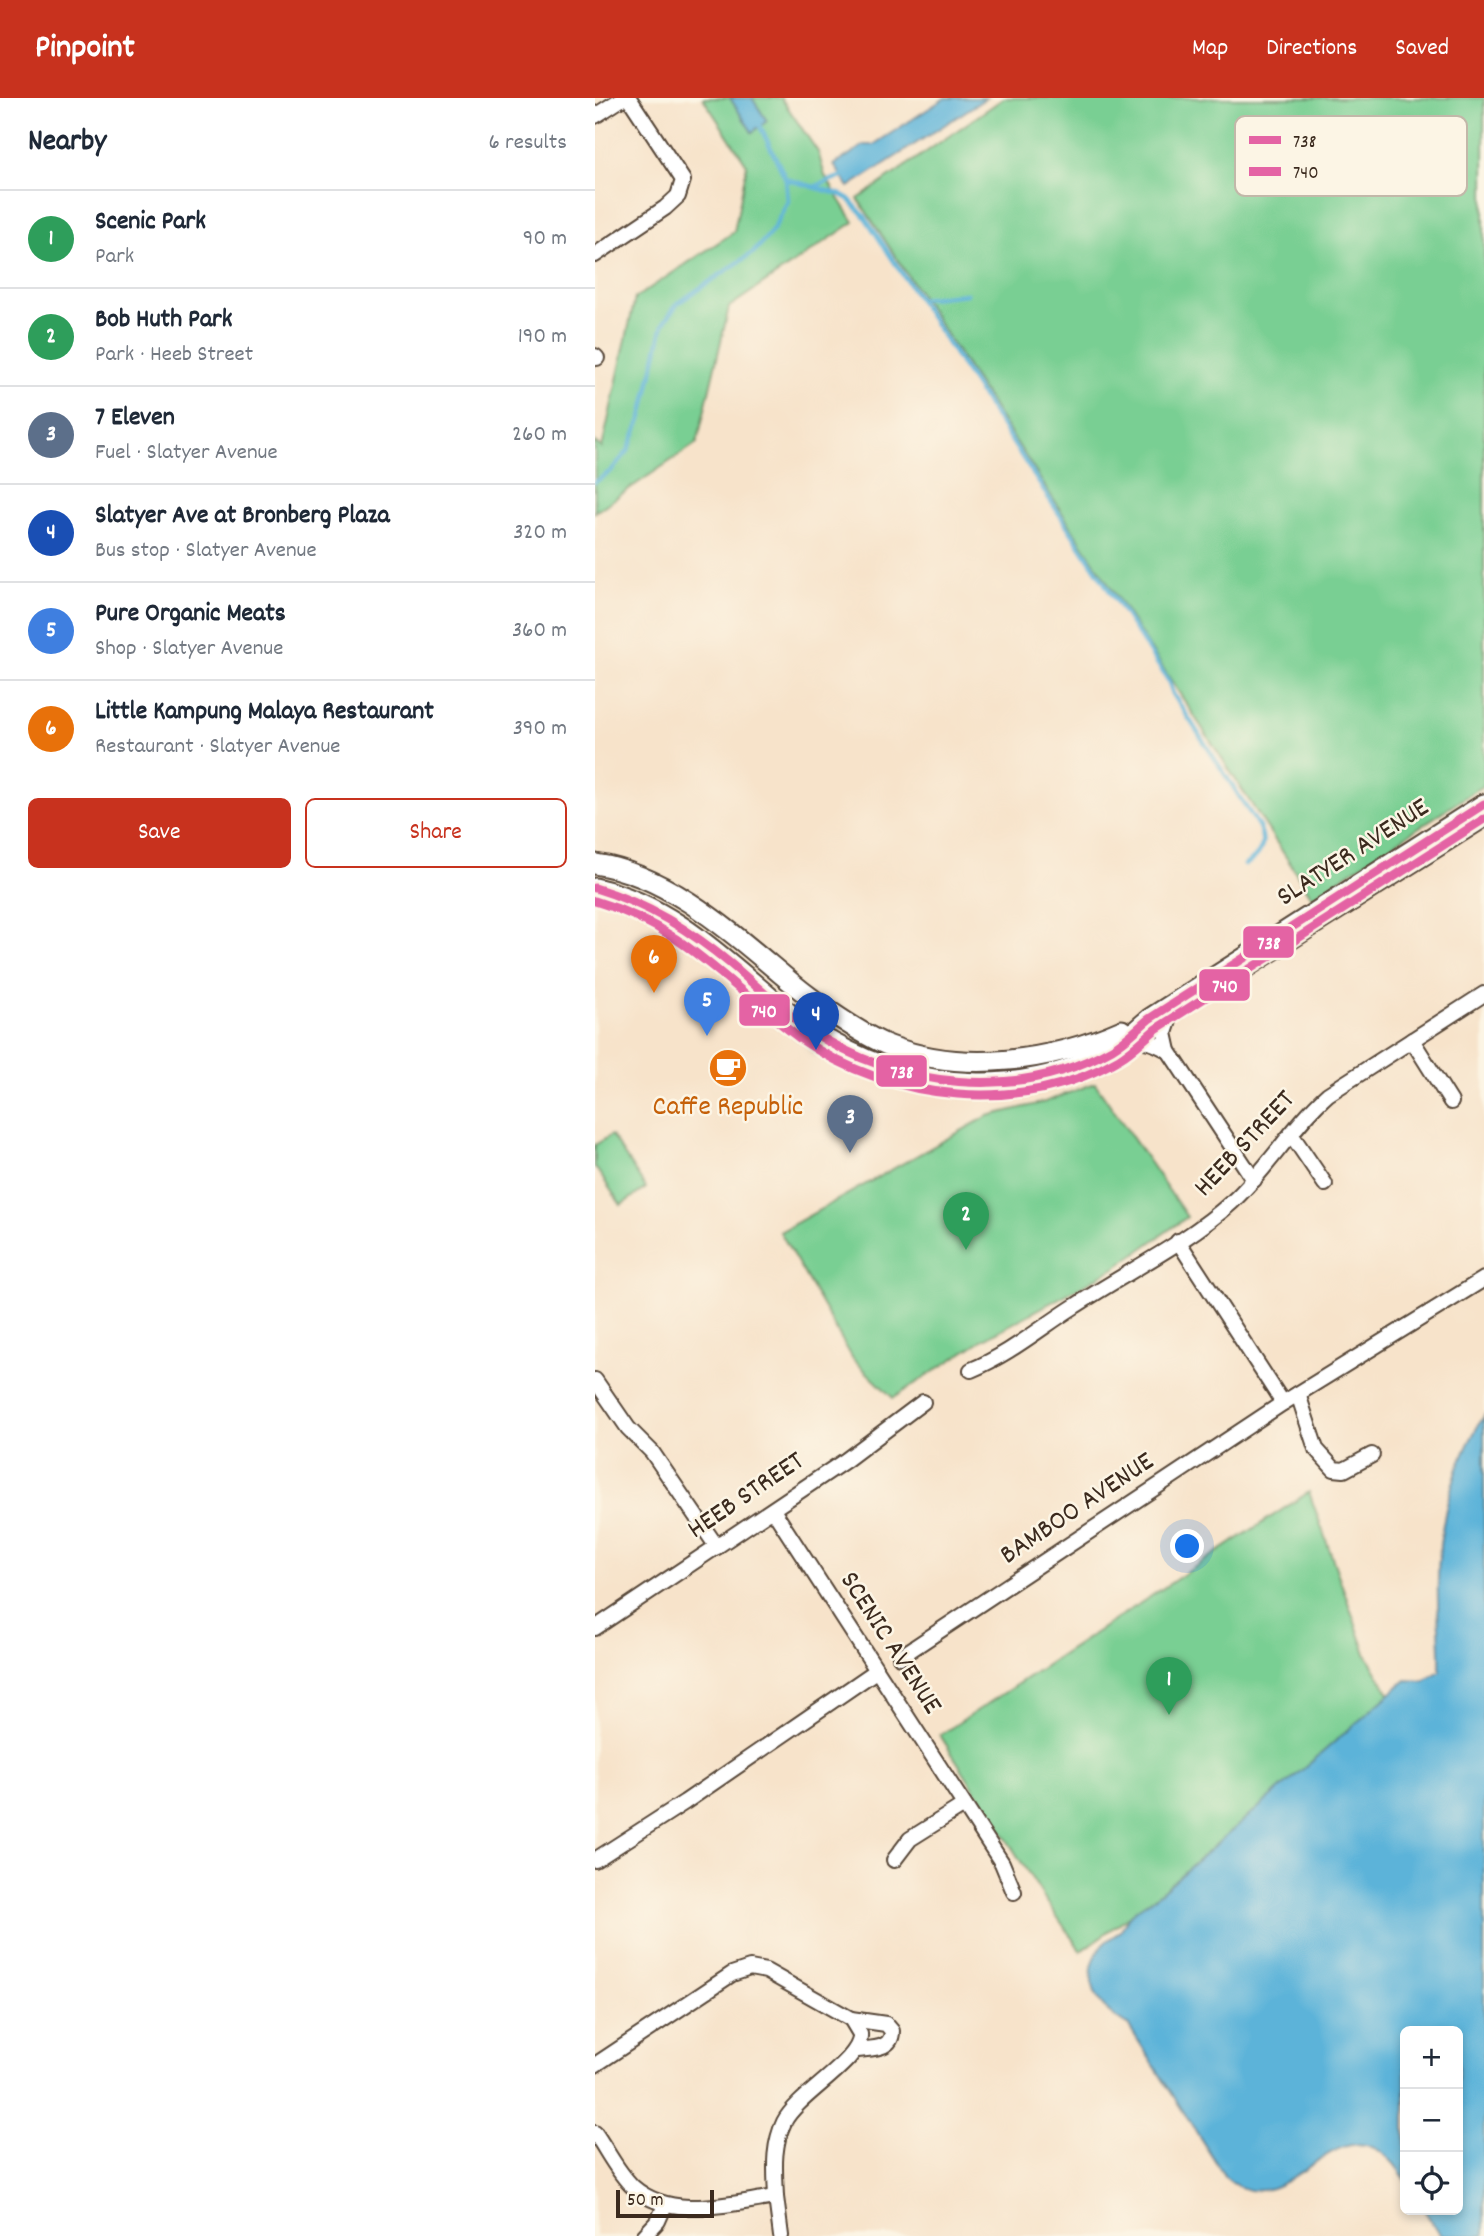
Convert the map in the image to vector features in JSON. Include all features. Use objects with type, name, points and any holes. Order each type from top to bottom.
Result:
[{"type":"main road","name":"SLATYER AVENUE","points":[[595,888],[651,908],[683,926],[808,1029],[851,1053],[887,1068],[935,1079],[969,1084],[1028,1080],[1090,1060],[1115,1048],[1149,1019],[1484,804]]},
{"type":"main road","name":"SLATYER AVENUE","points":[[595,864],[606,865],[650,881],[695,906],[742,939],[794,985],[862,1031],[890,1046],[936,1057],[982,1062],[1028,1058],[1090,1045],[1149,1019]]},
{"type":"street","points":[[595,117],[623,98]]},
{"type":"street","points":[[595,255],[665,208],[678,196],[683,180],[629,98]]},
{"type":"street","points":[[1219,974],[1224,981],[1238,979],[1248,969],[1484,820]]},
{"type":"street","name":"HEEB STREET","points":[[971,1370],[996,1360],[1026,1342],[1074,1307],[1213,1218],[1254,1180],[1312,1109],[1328,1094],[1484,994]]},
{"type":"street","points":[[1176,1002],[1165,1033],[1169,1051],[1254,1180]]},
{"type":"street","points":[[1115,1048],[1135,1040],[1152,1041],[1169,1051]]},
{"type":"street","points":[[1412,1040],[1451,1102]]},
{"type":"street","points":[[1291,1134],[1325,1184]]},
{"type":"street","points":[[1178,1241],[1283,1403]]},
{"type":"street","name":"BAMBOO AVENUE","points":[[901,1657],[1283,1403],[1484,1279]]},
{"type":"street","points":[[595,1380],[628,1428],[652,1452],[717,1547]]},
{"type":"street","points":[[1298,1394],[1316,1449],[1334,1469],[1344,1470],[1373,1455]]},
{"type":"street","name":"HEEB STREET","points":[[595,1628],[846,1460],[923,1402]]},
{"type":"street","name":"SCENIC AVENUE","points":[[773,1510],[1002,1863],[1014,1892]]},
{"type":"street","points":[[595,1860],[685,1802],[876,1671]]},
{"type":"street","points":[[894,1860],[910,1839],[964,1805]]},
{"type":"street","points":[[595,2065],[732,1974],[750,1968],[766,1970],[851,2019],[880,2022],[888,2026],[892,2036],[885,2045],[857,2050],[797,2104],[786,2120],[777,2138],[774,2160],[781,2236]]},
{"type":"street","points":[[851,2019],[860,2034],[857,2050]]},
{"type":"street","points":[[595,2133],[631,2185],[647,2198],[665,2204],[703,2207],[776,2197]]},
{"type":"street","points":[[644,2236],[658,2221],[665,2204]]},
{"type":"green space","points":[[703,98],[781,98],[818,152],[825,176],[854,222],[729,307],[697,443],[595,512],[595,442],[602,448],[635,298],[734,232],[747,165]]},
{"type":"green space","points":[[1004,98],[1484,98],[1484,785],[1312,897],[858,199]]},
{"type":"green space","points":[[1095,1083],[1187,1217],[1115,1268],[982,1340],[893,1398],[853,1359],[780,1232],[988,1116],[1045,1102]]},
{"type":"green space","points":[[611,1135],[646,1188],[621,1205],[595,1167],[595,1145]]},
{"type":"green space","points":[[1309,1492],[1367,1656],[1390,1695],[1154,1898],[1081,1951],[940,1735]]},
{"type":"water","points":[[730,98],[752,98],[767,121],[752,132]]},
{"type":"water","points":[[945,98],[986,98],[849,187],[834,165],[864,145],[873,145]]},
{"type":"water","points":[[1484,1416],[1484,2236],[1441,2236],[1427,2215],[1463,2215],[1463,2026],[1400,2026],[1400,2173],[1382,2152],[1359,2144],[1337,2150],[1271,2188],[1249,2190],[1225,2177],[1129,2026],[1108,2011],[1101,2002],[1095,1992],[1092,1970],[1102,1946],[1119,1932],[1133,1912],[1154,1898],[1406,1680],[1424,1681],[1440,1671],[1438,1577],[1442,1528],[1454,1482],[1472,1437]]},
{"type":"waterway","points":[[595,482],[611,471],[628,451],[642,417],[663,324],[678,303],[754,252],[773,230],[788,201],[786,179],[758,122]]},
{"type":"waterway","points":[[816,186],[847,174]]},
{"type":"waterway","points":[[786,179],[842,195],[865,217],[1168,680],[1173,694],[1259,827],[1261,849],[1255,858],[1245,865]]},
{"type":"waterway","points":[[919,299],[967,294]]},
{"type":"transit line","name":"738","points":[[595,888],[651,910],[684,929],[732,965],[800,1023],[844,1050],[919,1076],[959,1082],[998,1082],[1038,1077],[1076,1066],[1112,1049],[1149,1019],[1484,804]]},
{"type":"transit line","name":"740","points":[[595,901],[656,927],[681,943],[801,1039],[837,1060],[875,1077],[916,1088],[958,1094],[1000,1094],[1041,1089],[1081,1077],[1119,1059],[1156,1029],[1484,819]]},
{"type":"place","name":"Little Kampung Malaya Restaurant","points":[[654,993]]},
{"type":"place","name":"Pure Organic Meats","points":[[707,1036]]},
{"type":"place","name":"Slatyer Ave at Bronberg Plaza","points":[[816,1050]]},
{"type":"place","name":"Caffe Republic","points":[[728,1068]]},
{"type":"place","name":"7 Eleven","points":[[850,1153]]},
{"type":"place","name":"Bob Huth Park","points":[[966,1250]]},
{"type":"place","name":"Scenic Park","points":[[1169,1715]]}]
